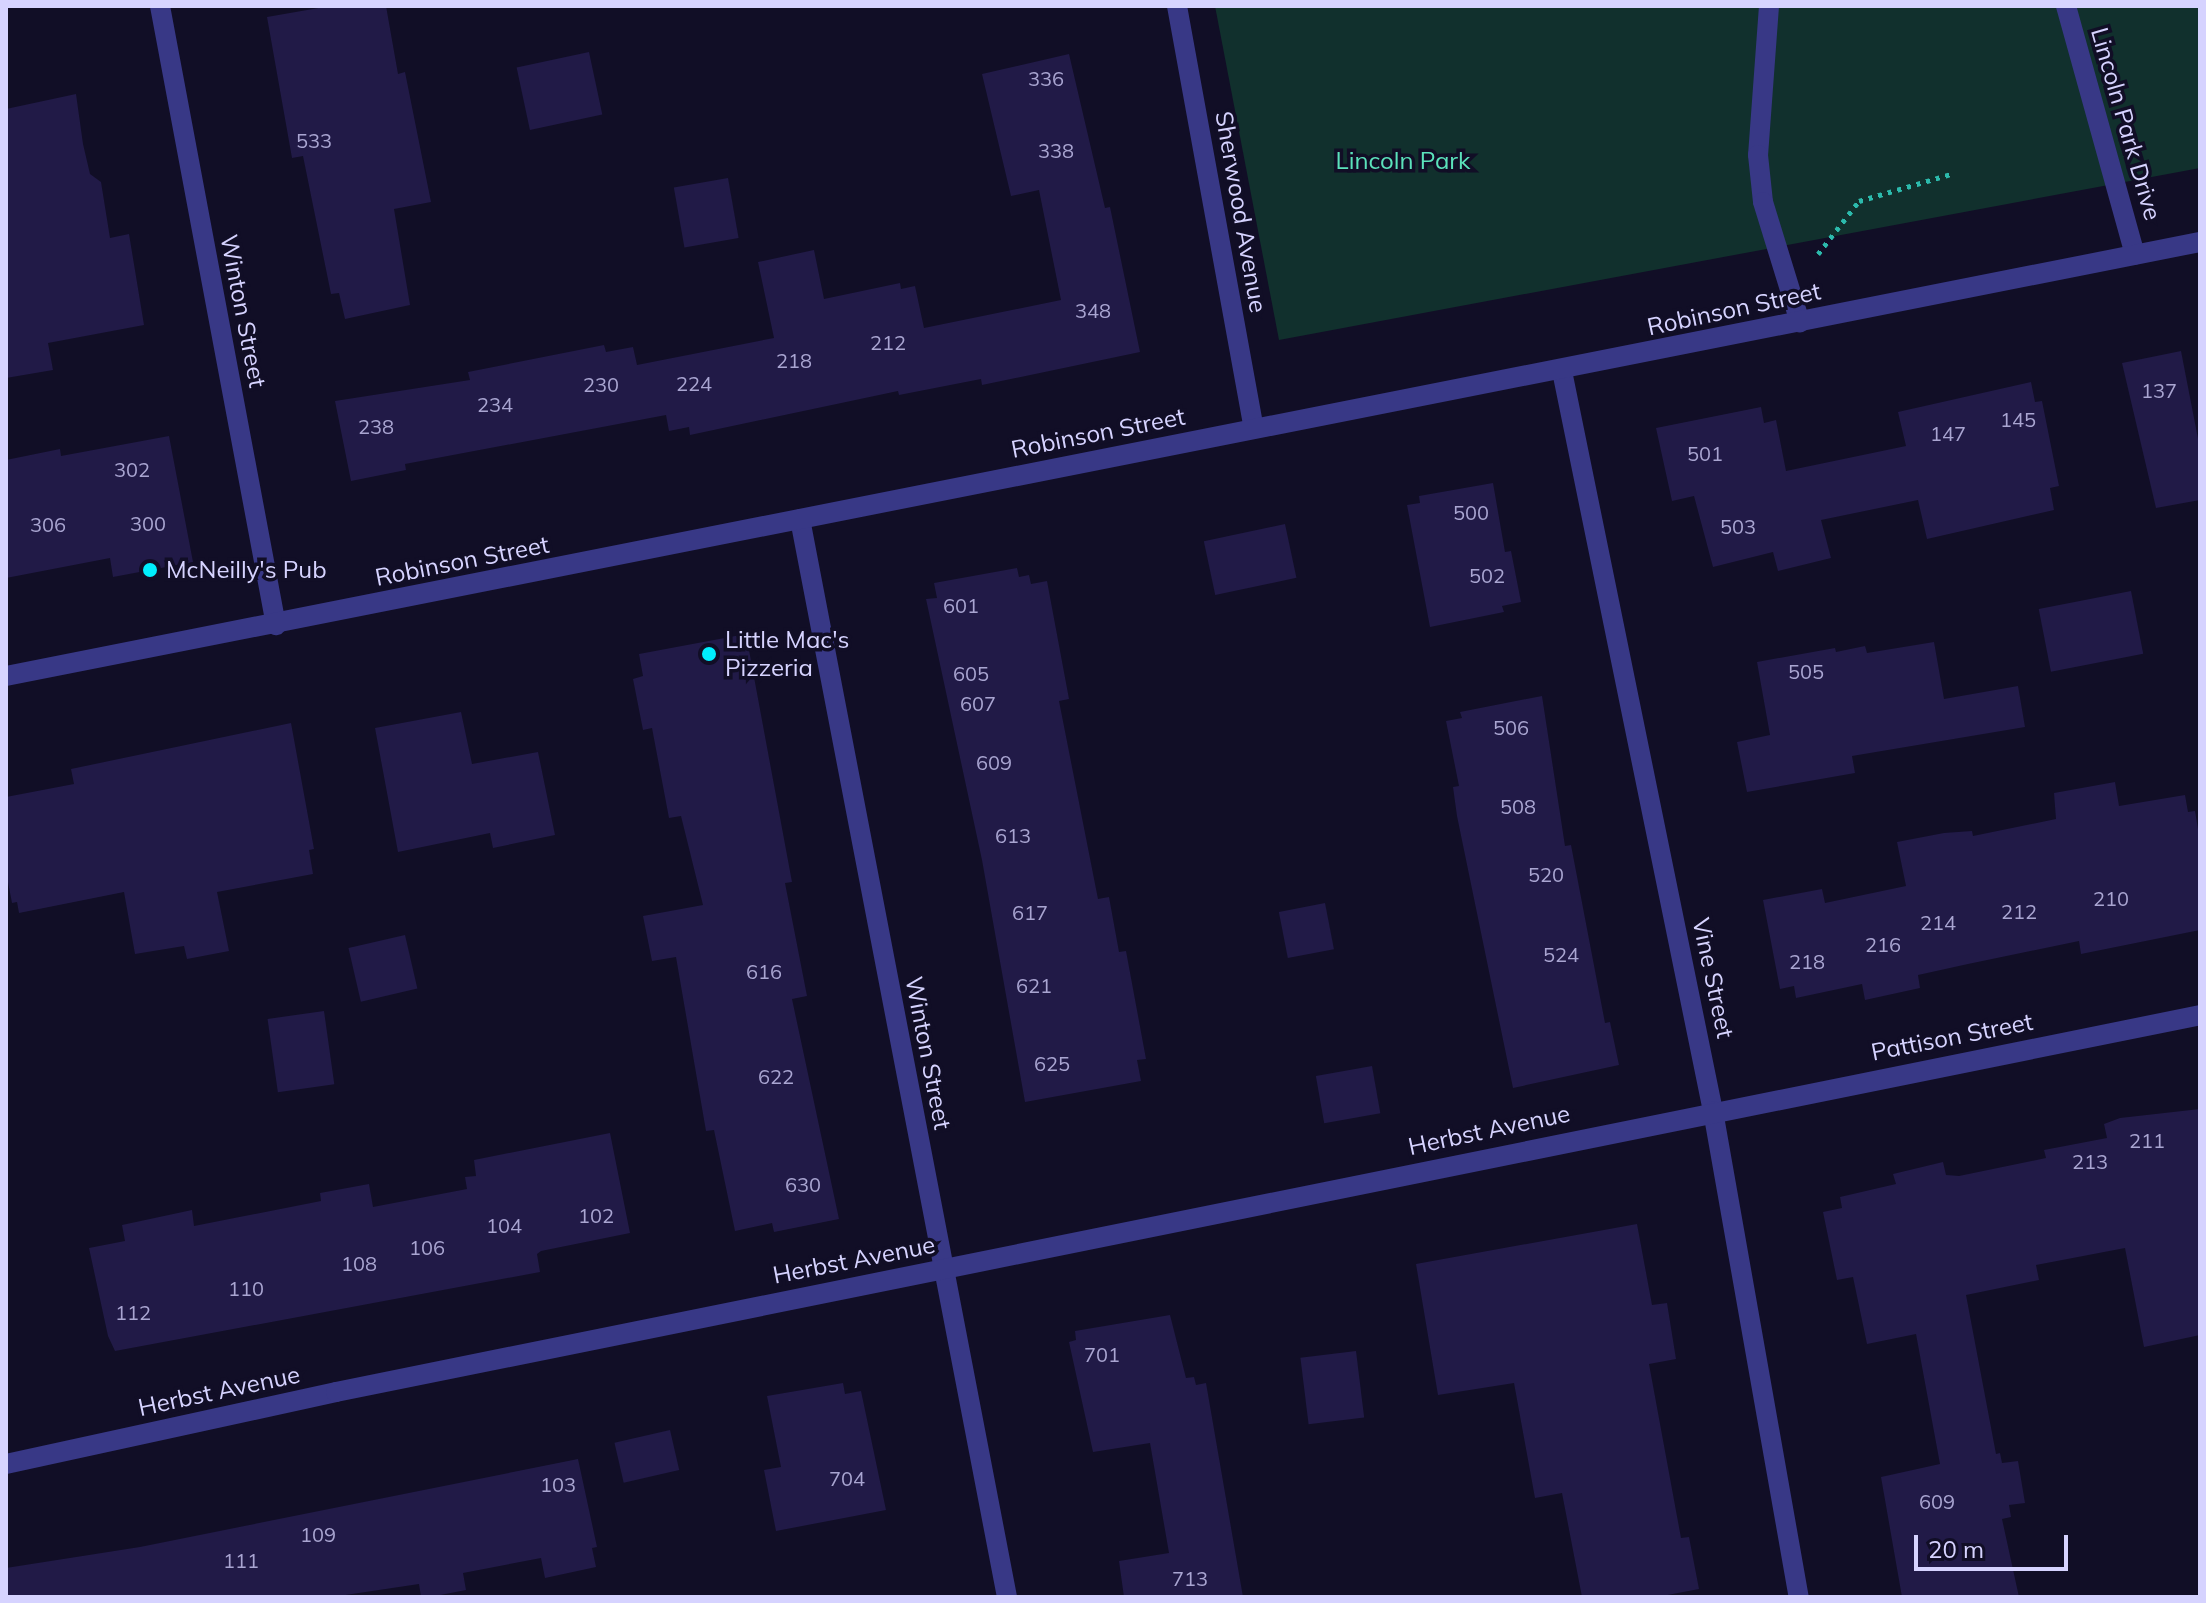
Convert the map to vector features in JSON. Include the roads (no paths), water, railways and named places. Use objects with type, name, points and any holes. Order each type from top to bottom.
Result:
[{"type":"street","name":"Winton Street","points":[[160,6],[276,625]]},
{"type":"street","name":"Sherwood Avenue","points":[[1177,6],[1254,428]]},
{"type":"street","points":[[1769,6],[1758,155],[1763,202],[1800,322]]},
{"type":"street","name":"Lincoln Park Drive","points":[[2066,6],[2135,255]]},
{"type":"street","name":"Robinson Street","points":[[6,676],[276,625],[1254,428],[1562,371],[2200,242]]},
{"type":"street","name":"Vine Street","points":[[1562,371],[1713,1111],[1799,1597]]},
{"type":"street","name":"Winton Street","points":[[800,519],[1007,1597]]},
{"type":"street","name":"Pattison Street","points":[[1713,1111],[2200,1015]]},
{"type":"street","name":"Herbst Avenue","points":[[6,1464],[1713,1111]]},
{"type":"place","name":"McNeilly's Pub","points":[[150,570]]},
{"type":"place","name":"Little Mac's Pizzeria","points":[[709,654]]},
{"type":"park label","name":"Lincoln Park","points":[[1403,161]]}]
